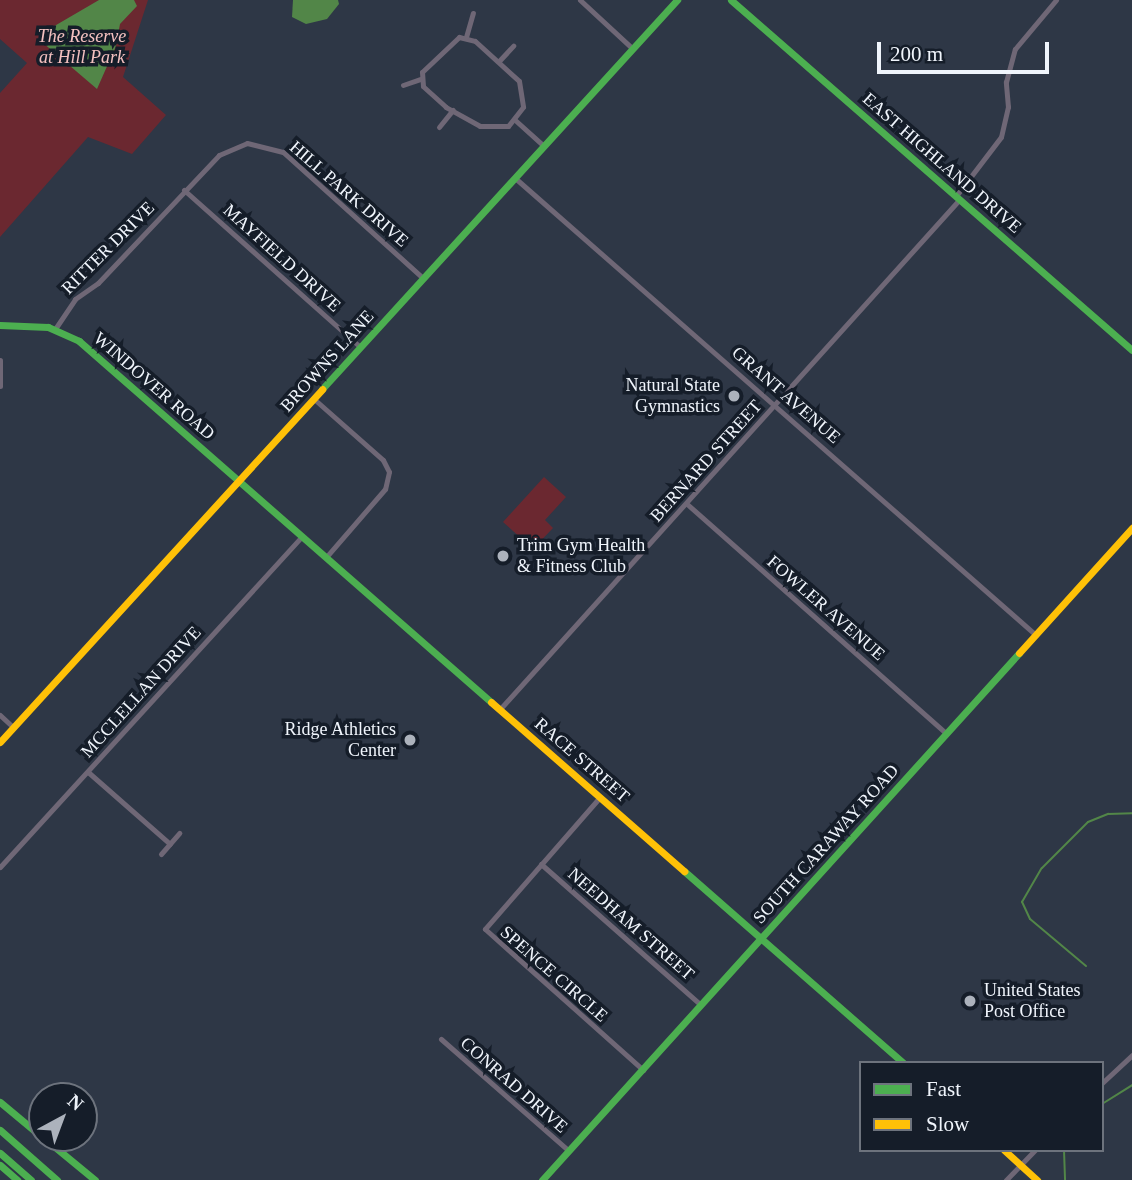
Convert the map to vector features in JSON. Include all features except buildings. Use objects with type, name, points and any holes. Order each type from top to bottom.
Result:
[{"type":"main road","name":"BROWNS LANE","points":[[0,742],[677,0]]},
{"type":"main road","name":"EAST HIGHLAND DRIVE","points":[[731,0],[1132,350]]},
{"type":"main road","name":"WINDOVER ROAD","points":[[0,326],[30,323],[55,329],[106,363],[239,481]]},
{"type":"main road","name":"RACE STREET","points":[[239,481],[901,1061]]},
{"type":"main road","name":"SOUTH CARAWAY ROAD","points":[[542,1180],[644,1071],[1132,528]]},
{"type":"main road","points":[[0,1102],[28,1125]]},
{"type":"main road","points":[[0,1130],[60,1180]]},
{"type":"main road","points":[[61,1152],[95,1180]]},
{"type":"main road","points":[[1006,1152],[1037,1180]]},
{"type":"main road","points":[[0,1153],[31,1180]]},
{"type":"main road","points":[[0,1166],[16,1180]]},
{"type":"street","points":[[580,0],[633,49]]},
{"type":"street","name":"BERNARD STREET","points":[[500,709],[776,405],[958,198],[1002,137],[1008,107],[1006,82],[1015,49],[1056,0]]},
{"type":"street","points":[[466,37],[473,13]]},
{"type":"street","points":[[420,79],[453,110],[490,129],[515,120],[523,105],[522,88],[499,61],[466,37]]},
{"type":"street","points":[[403,85],[420,79],[451,41],[466,37]]},
{"type":"street","points":[[499,61],[513,46]]},
{"type":"street","points":[[439,127],[453,110]]},
{"type":"street","points":[[515,120],[544,146]]},
{"type":"street","name":"HILL PARK DRIVE","points":[[184,190],[232,147],[272,147],[423,278]]},
{"type":"street","name":"GRANT AVENUE","points":[[515,177],[1037,636]]},
{"type":"street","name":"RITTER DRIVE","points":[[55,329],[75,299],[98,283],[184,190]]},
{"type":"street","name":"MAYFIELD DRIVE","points":[[184,190],[360,347]]},
{"type":"street","points":[[0,360],[0,386]]},
{"type":"street","points":[[314,399],[383,460],[389,472],[385,489],[326,556]]},
{"type":"street","name":"FOWLER AVENUE","points":[[687,504],[946,733]]},
{"type":"street","name":"MCCLELLAN DRIVE","points":[[0,867],[302,536]]},
{"type":"street","points":[[0,715],[13,727]]},
{"type":"street","points":[[88,772],[170,844]]},
{"type":"street","name":"SPENCE CIRCLE","points":[[600,797],[487,922],[485,932],[644,1071]]},
{"type":"street","points":[[161,854],[179,833]]},
{"type":"street","name":"NEEDHAM STREET","points":[[541,863],[702,1006]]},
{"type":"street","name":"CONRAD DRIVE","points":[[441,1039],[569,1151]]},
{"type":"street","points":[[1104,1081],[1132,1055]]},
{"type":"street","points":[[1006,1180],[1033,1152]]},
{"type":"green space","name":"The Reserve at Hill Park","points":[[0,0],[148,0],[123,77],[166,115],[132,154],[88,137],[0,237],[0,93],[27,63],[0,39]]},
{"type":"green space","points":[[544,477],[566,497],[545,520],[553,528],[533,549],[503,522]]},
{"type":"shaded area","points":[[99,0],[134,0],[137,6],[120,24],[116,46],[97,89],[42,42],[39,35]]},
{"type":"shaded area","points":[[293,0],[338,0],[339,4],[327,19],[306,24],[292,17]]},
{"type":"waterway","points":[[1086,966],[1030,919],[1022,902],[1042,868],[1088,822],[1108,814],[1132,813]]},
{"type":"waterway","points":[[1104,1103],[1132,1085]]},
{"type":"waterway","points":[[1064,1152],[1065,1180]]},
{"type":"traffic: fast","points":[[322,389],[677,0]]},
{"type":"traffic: fast","points":[[731,0],[1132,350]]},
{"type":"traffic: fast","points":[[0,325],[48,327],[79,341],[491,702]]},
{"type":"traffic: fast","points":[[542,1180],[1019,653]]},
{"type":"traffic: fast","points":[[684,871],[901,1061]]},
{"type":"traffic: fast","points":[[0,1102],[28,1125]]},
{"type":"traffic: fast","points":[[0,1130],[57,1180]]},
{"type":"traffic: fast","points":[[61,1152],[95,1180]]},
{"type":"traffic: fast","points":[[0,1153],[31,1180]]},
{"type":"traffic: fast","points":[[0,1165],[17,1180]]},
{"type":"traffic: slow","points":[[0,742],[322,389]]},
{"type":"traffic: slow","points":[[1019,653],[1132,528]]},
{"type":"traffic: slow","points":[[491,702],[684,871]]},
{"type":"traffic: slow","points":[[1006,1152],[1037,1180]]},
{"type":"place","name":"Natural State Gymnastics","points":[[734,396]]},
{"type":"place","name":"Trim Gym Health & Fitness Club","points":[[503,556]]},
{"type":"place","name":"Ridge Athletics Center","points":[[410,740]]},
{"type":"place","name":"United States Post Office","points":[[970,1001]]}]
